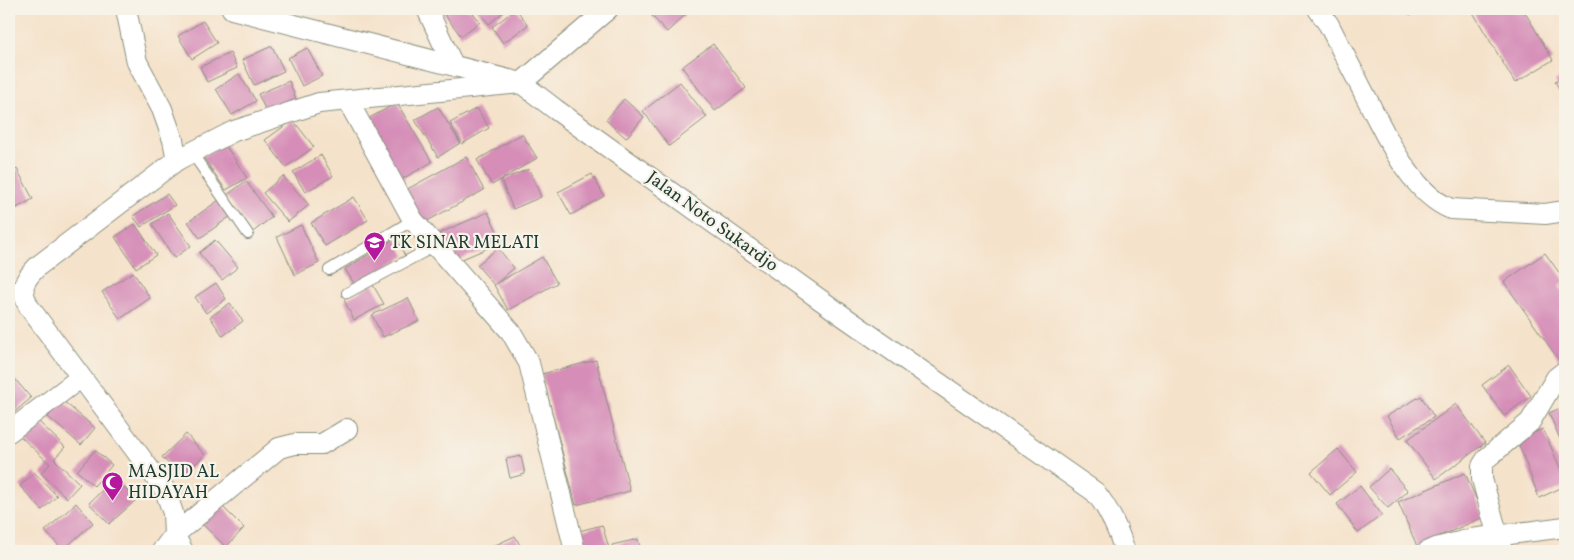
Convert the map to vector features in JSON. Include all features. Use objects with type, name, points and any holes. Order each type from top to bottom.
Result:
[{"type":"street","points":[[126,9],[138,62],[162,109],[172,140],[184,157]]},
{"type":"street","name":"Jalan Noto Sukardjo","points":[[232,9],[521,82],[555,109],[827,304],[1095,492],[1107,506],[1125,551]]},
{"type":"street","points":[[427,9],[453,65]]},
{"type":"street","points":[[179,543],[173,513],[165,490],[29,307],[23,287],[28,276],[38,266],[184,157],[234,131],[319,103],[521,82],[608,9]]},
{"type":"street","points":[[1318,9],[1329,25],[1392,148],[1410,174],[1428,195],[1439,204],[1451,209],[1545,214],[1565,211]]},
{"type":"street","points":[[348,101],[413,220],[512,332],[529,363],[575,551]]},
{"type":"street","points":[[1500,544],[1482,479],[1482,466],[1487,458],[1530,422],[1556,378],[1565,371]]},
{"type":"street","points":[[9,432],[80,378]]},
{"type":"street","points":[[162,551],[179,543],[279,448],[295,444],[322,444],[347,430]]},
{"type":"street","points":[[1428,551],[1471,539],[1500,544],[1565,527]]},
{"type":"lane","points":[[184,157],[248,234]]},
{"type":"lane","points":[[329,270],[413,220]]},
{"type":"lane","points":[[347,294],[435,246]]},
{"type":"building","points":[[442,9],[470,9],[480,22],[461,36]]},
{"type":"building","points":[[476,9],[507,9],[489,24]]},
{"type":"building","points":[[516,9],[528,25],[503,43],[492,27]]},
{"type":"building","points":[[660,9],[679,9],[685,15],[667,32],[652,16]]},
{"type":"building","points":[[1405,9],[1419,9],[1410,15]]},
{"type":"building","points":[[1471,9],[1523,9],[1553,60],[1515,83]]},
{"type":"building","points":[[203,21],[217,43],[192,59],[178,36]]},
{"type":"building","points":[[713,44],[746,88],[715,111],[682,67]]},
{"type":"building","points":[[272,46],[284,71],[254,85],[242,60]]},
{"type":"building","points":[[307,48],[322,76],[302,86],[288,58]]},
{"type":"building","points":[[230,53],[237,68],[207,82],[200,67]]},
{"type":"building","points":[[239,74],[256,101],[232,115],[216,89]]},
{"type":"building","points":[[1565,76],[1565,98],[1564,99],[1555,81]]},
{"type":"building","points":[[289,81],[296,99],[266,111],[258,94]]},
{"type":"building","points":[[680,82],[707,117],[669,146],[643,111]]},
{"type":"building","points":[[624,99],[644,117],[626,138],[606,120]]},
{"type":"building","points":[[397,103],[432,162],[397,182],[362,122]]},
{"type":"building","points":[[438,107],[460,143],[438,157],[415,120]]},
{"type":"building","points":[[477,108],[489,128],[462,144],[450,123]]},
{"type":"building","points":[[293,120],[314,147],[286,167],[265,140]]},
{"type":"building","points":[[522,134],[537,158],[492,185],[477,160]]},
{"type":"building","points":[[224,143],[247,178],[226,190],[203,157]]},
{"type":"building","points":[[321,155],[333,176],[305,192],[293,172]]},
{"type":"building","points":[[466,157],[484,190],[420,225],[402,192]]},
{"type":"building","points":[[17,169],[33,199],[11,211],[9,208],[9,174]]},
{"type":"building","points":[[529,169],[541,197],[513,209],[501,180]]},
{"type":"building","points":[[592,174],[604,196],[571,215],[558,192]]},
{"type":"building","points":[[283,176],[309,205],[288,222],[263,193]]},
{"type":"building","points":[[246,181],[272,217],[253,232],[226,196]]},
{"type":"building","points":[[167,194],[175,205],[141,227],[133,216]]},
{"type":"building","points":[[354,197],[368,220],[325,246],[311,223]]},
{"type":"building","points":[[219,200],[231,216],[200,238],[188,222]]},
{"type":"building","points":[[488,212],[502,242],[453,263],[440,233]]},
{"type":"building","points":[[168,213],[191,246],[174,258],[152,224]]},
{"type":"building","points":[[135,224],[156,255],[136,268],[115,237]]},
{"type":"building","points":[[301,225],[319,263],[295,275],[277,237]]},
{"type":"building","name":"TK SINAR MELATI","points":[[396,238],[405,256],[355,285],[345,269]]},
{"type":"building","points":[[215,240],[238,267],[222,280],[199,253]]},
{"type":"building","points":[[498,248],[514,268],[494,285],[477,265]]},
{"type":"building","points":[[1545,253],[1565,281],[1559,286],[1565,294],[1565,356],[1559,360],[1504,282]]},
{"type":"building","points":[[542,257],[557,283],[508,310],[494,285]]},
{"type":"building","points":[[133,272],[150,298],[120,319],[102,292]]},
{"type":"building","points":[[216,283],[226,299],[206,313],[195,297]]},
{"type":"building","points":[[373,285],[384,304],[354,320],[344,300]]},
{"type":"building","points":[[408,298],[419,321],[383,337],[372,315]]},
{"type":"building","points":[[230,303],[243,321],[223,336],[210,317]]},
{"type":"building","points":[[596,360],[630,491],[576,505],[542,374]]},
{"type":"building","points":[[1509,365],[1531,396],[1504,416],[1482,385]]},
{"type":"building","points":[[9,372],[31,398],[9,417]]},
{"type":"building","points":[[1421,396],[1434,417],[1400,438],[1387,416]]},
{"type":"building","points":[[62,400],[95,428],[81,445],[48,417]]},
{"type":"building","points":[[1456,404],[1485,443],[1436,479],[1407,440]]},
{"type":"building","points":[[1565,406],[1565,451],[1549,413]]},
{"type":"building","points":[[36,419],[65,447],[54,459],[80,484],[67,498],[41,473],[50,464],[20,436]]},
{"type":"building","points":[[1543,429],[1565,479],[1565,486],[1539,498],[1517,440]]},
{"type":"building","points":[[186,434],[205,455],[181,477],[162,457]]},
{"type":"building","points":[[1338,449],[1357,472],[1330,495],[1311,472]]},
{"type":"building","points":[[95,450],[112,465],[94,486],[77,471]]},
{"type":"building","points":[[521,456],[525,474],[510,478],[506,459]]},
{"type":"building","points":[[1389,469],[1408,491],[1388,508],[1369,487]]},
{"type":"building","points":[[34,472],[57,496],[42,510],[20,486]]},
{"type":"building","points":[[1465,473],[1484,517],[1417,546],[1398,502]]},
{"type":"building","name":"MASJID AL HIDAYAH","points":[[115,478],[136,500],[109,524],[89,503]]},
{"type":"building","points":[[1360,486],[1382,515],[1358,533],[1337,504]]},
{"type":"building","points":[[76,503],[93,523],[63,550],[45,531]]},
{"type":"building","points":[[219,503],[244,528],[226,547],[200,522]]},
{"type":"building","points":[[602,525],[609,548],[598,551],[585,551],[579,531]]},
{"type":"building","points":[[515,536],[523,551],[492,551],[491,547]]},
{"type":"building","points":[[638,539],[641,551],[613,551],[612,545]]},
{"type":"place","name":"TK SINAR MELATI","points":[[374,262]]},
{"type":"place","name":"MASJID AL HIDAYAH","points":[[112,501]]}]
